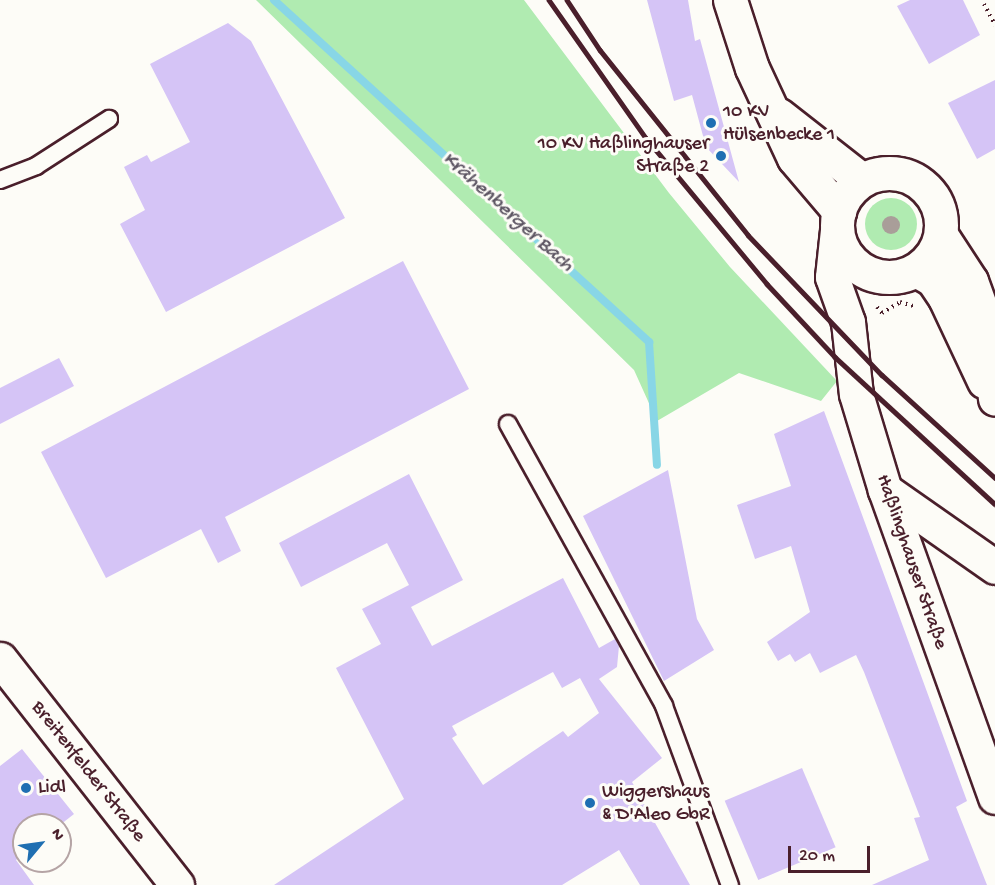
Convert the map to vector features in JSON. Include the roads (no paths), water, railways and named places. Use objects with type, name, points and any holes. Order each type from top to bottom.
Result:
[{"type":"main road","points":[[730,0],[752,68],[794,158],[838,220],[848,256],[860,269],[880,277]]},
{"type":"main road","points":[[773,110],[862,180]]},
{"type":"main road","points":[[838,220],[846,195],[862,180],[885,173],[918,181],[935,198],[941,235],[970,281],[987,325],[995,401]]},
{"type":"main road","name":"Haßlinghauser Straße","points":[[838,220],[832,277],[848,322],[856,394],[885,490],[995,797]]},
{"type":"main road","points":[[848,322],[869,286],[880,277],[916,270],[932,255],[941,235]]},
{"type":"main road","points":[[916,270],[933,280],[945,298],[995,401]]},
{"type":"main road","points":[[885,490],[995,567]]},
{"type":"main road","name":"Breitenfelder Straße","points":[[0,659],[177,885]]},
{"type":"lane","points":[[0,180],[36,166],[109,119]]},
{"type":"lane","points":[[508,424],[664,706],[730,885]]},
{"type":"waterway","name":"Krähenberger Bach","points":[[274,0],[649,342],[657,465]]},
{"type":"railway","points":[[549,0],[646,138],[767,284],[835,357],[995,504]]},
{"type":"railway","points":[[567,0],[600,50],[748,235],[882,375],[995,478]]},
{"type":"place","name":"10 KV Hülsenbecke 1","points":[[711,123]]},
{"type":"place","name":"10 KV Haßlinghauser Straße 2","points":[[721,156]]},
{"type":"place","name":"Lidl","points":[[26,788]]},
{"type":"place","name":"Wiggershaus & D'Aleo GbR","points":[[590,803]]}]
